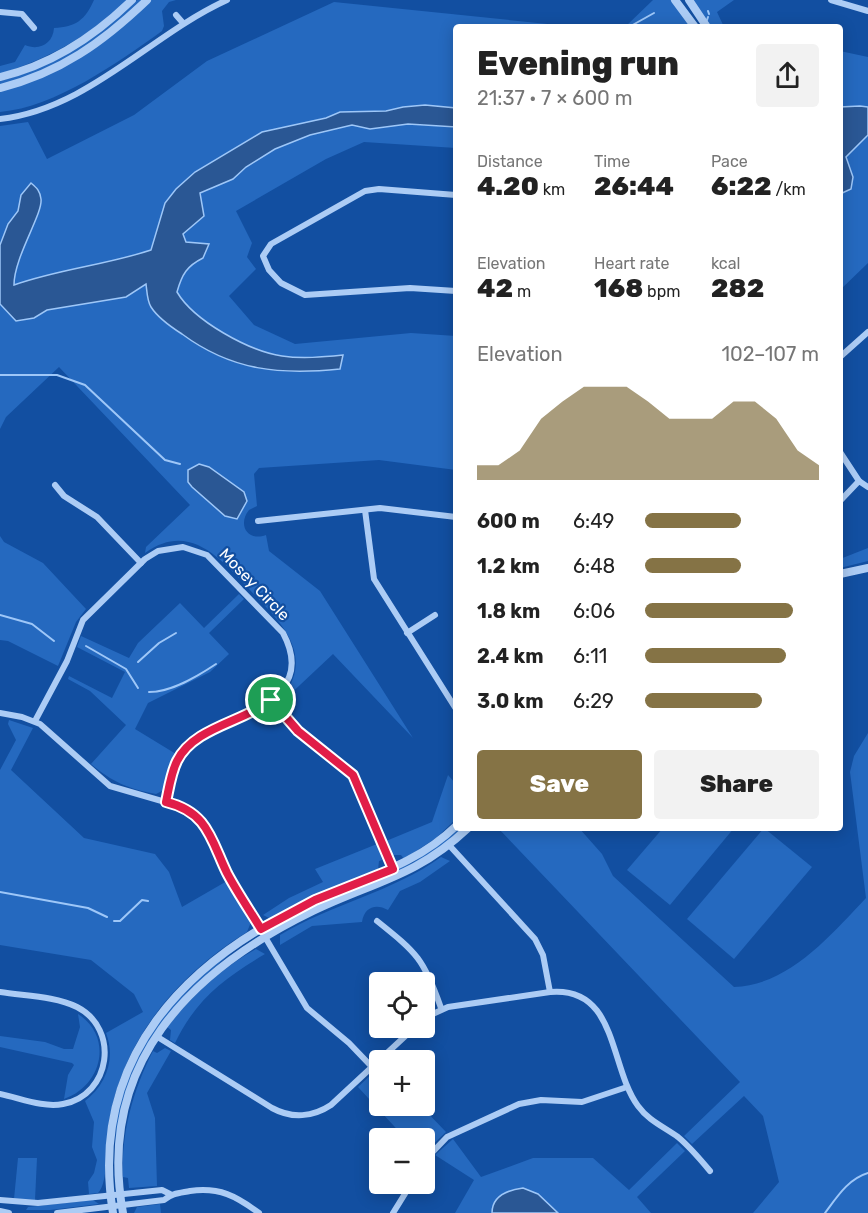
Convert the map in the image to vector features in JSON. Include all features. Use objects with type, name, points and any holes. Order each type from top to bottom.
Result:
[{"type":"street","points":[[0,78],[41,64],[73,48],[105,26],[132,0]]},
{"type":"street","points":[[0,88],[39,76],[76,58],[108,36],[147,0]]},
{"type":"street","points":[[0,119],[36,111],[116,72],[183,23],[227,0]]},
{"type":"street","points":[[675,0],[693,24]]},
{"type":"street","points":[[689,0],[705,24]]},
{"type":"street","points":[[831,0],[868,11]]},
{"type":"street","points":[[0,12],[22,14],[34,28]]},
{"type":"street","points":[[176,15],[183,23]]},
{"type":"street","points":[[453,195],[380,189],[364,191],[271,244],[263,256],[269,270],[281,283],[305,295],[404,288],[453,291]]},
{"type":"street","points":[[843,354],[868,332]]},
{"type":"street","points":[[843,457],[859,481],[868,487]]},
{"type":"street","points":[[843,498],[859,481]]},
{"type":"street","points":[[55,485],[64,496],[97,517],[141,563]]},
{"type":"street","points":[[258,520],[391,509],[453,518]]},
{"type":"street","points":[[365,510],[372,575],[453,704]]},
{"type":"street","name":"Mosey Circle","points":[[35,722],[67,661],[82,620],[141,563],[159,551],[179,546],[202,552],[221,567],[277,626],[286,640],[290,657],[288,676],[271,700],[198,739],[185,749],[175,766],[166,802]]},
{"type":"street","points":[[843,573],[868,568]]},
{"type":"street","points":[[407,633],[435,615]]},
{"type":"street","points":[[271,700],[298,731],[353,775],[393,869]]},
{"type":"street","points":[[0,713],[35,722],[110,786],[186,808],[207,827],[229,876],[310,1012],[349,1043],[369,1064]]},
{"type":"street","points":[[112,1210],[109,1162],[114,1118],[125,1079],[145,1037],[186,983],[215,958],[261,929],[315,900],[393,869],[425,852],[453,829]]},
{"type":"street","points":[[122,1209],[119,1151],[124,1114],[139,1069],[156,1036],[179,1005],[205,979],[266,938],[312,912],[408,872],[449,845],[465,831]]},
{"type":"street","points":[[449,845],[535,939],[543,955],[550,992]]},
{"type":"street","points":[[377,921],[418,956],[428,973],[441,1008]]},
{"type":"street","points":[[0,992],[75,1006],[93,1020],[104,1042],[101,1075],[92,1088],[78,1099],[66,1104],[50,1105],[0,1094]]},
{"type":"street","points":[[435,1012],[441,1008],[550,992],[573,994],[597,1010],[605,1024],[627,1087],[641,1110],[683,1142],[710,1171]]},
{"type":"street","points":[[156,1036],[272,1108],[293,1115],[311,1114],[328,1107],[369,1070]]},
{"type":"street","points":[[390,1050],[403,1038]]},
{"type":"street","points":[[435,1147],[447,1137],[519,1104],[541,1100],[587,1101],[627,1087]]},
{"type":"street","points":[[0,1200],[38,1203],[162,1190],[170,1194],[205,1189],[232,1194],[260,1213]]},
{"type":"street","points":[[57,1213],[122,1209],[164,1200],[170,1194]]},
{"type":"street","points":[[393,1213],[405,1194]]},
{"type":"street","points":[[0,1211],[9,1213]]},
{"type":"shaded area","points":[[94,0],[128,0],[84,35],[36,61],[0,74],[0,66],[15,62],[25,45],[35,47],[44,45],[51,38],[54,28],[68,26],[79,21],[87,13]]},
{"type":"shaded area","points":[[137,0],[143,0],[99,39],[45,71],[0,85],[0,81],[39,68],[74,50],[106,27]]},
{"type":"shaded area","points":[[151,0],[176,0],[169,2],[162,11],[164,26],[162,31],[106,69],[64,93],[43,102],[0,112],[0,91],[43,76],[82,56],[117,31]]},
{"type":"shaded area","points":[[653,0],[671,0],[690,24],[628,24]]},
{"type":"shaded area","points":[[692,0],[734,0],[717,12],[723,24],[708,24]]},
{"type":"shaded area","points":[[334,2],[548,24],[453,24],[453,148],[364,142],[326,159],[236,211],[252,243],[247,257],[256,269],[229,296],[254,325],[295,344],[411,333],[453,336],[453,470],[379,460],[259,468],[254,474],[257,506],[249,510],[244,521],[246,531],[254,536],[266,535],[269,551],[320,591],[413,738],[333,654],[284,700],[282,698],[292,682],[296,666],[295,652],[290,638],[271,613],[227,566],[203,547],[190,542],[176,541],[161,544],[145,553],[146,547],[190,505],[59,367],[6,417],[0,429],[0,126],[28,122],[47,159],[134,115],[207,61]]},
{"type":"shaded area","points":[[843,52],[868,57],[868,263],[843,287]]},
{"type":"shaded area","points":[[425,105],[453,108],[453,127],[408,124],[370,129],[352,125],[310,135],[275,149],[246,167],[233,179],[200,193],[204,216],[183,234],[186,242],[209,244],[203,258],[186,271],[177,292],[196,314],[224,333],[269,353],[297,357],[343,355],[340,369],[297,371],[257,368],[219,356],[157,315],[149,302],[146,284],[126,297],[47,310],[34,318],[16,321],[0,304],[0,245],[8,224],[18,211],[21,195],[31,183],[40,194],[40,206],[18,262],[14,285],[151,250],[165,203],[176,189],[195,172],[262,132],[326,118],[340,112],[386,111]]},
{"type":"shaded area","points":[[843,107],[868,107],[868,135],[846,157],[853,177],[851,189],[843,193]]},
{"type":"shaded area","points":[[199,464],[209,467],[244,492],[247,501],[237,519],[225,516],[188,482],[188,470]]},
{"type":"shaded area","points":[[0,536],[4,542],[43,563],[86,609],[76,622],[58,666],[8,641],[0,640]]},
{"type":"shaded area","points":[[868,548],[868,561],[843,567],[843,558]]},
{"type":"shaded area","points":[[239,594],[244,599],[209,633],[229,654],[210,672],[148,703],[135,729],[176,754],[164,790],[156,794],[137,790],[106,776],[91,764],[126,725],[90,691],[68,679],[69,676],[112,698],[125,672],[77,647],[81,636],[129,658],[138,643],[180,603],[204,628]]},
{"type":"shaded area","points":[[9,720],[33,728],[11,770],[84,838],[155,854],[169,872],[182,907],[227,881],[251,922],[247,932],[198,968],[176,989],[140,1037],[116,1092],[109,1122],[104,1180],[98,1193],[89,1194],[88,1182],[94,1173],[97,1160],[92,1147],[94,1122],[85,1101],[99,1087],[107,1071],[110,1052],[106,1033],[143,1012],[134,994],[91,960],[0,945],[0,770],[16,740],[8,724]]},
{"type":"shaded area","points":[[868,733],[868,1213],[753,1213],[779,1182],[763,1116],[744,1096],[692,1144],[684,1136],[740,1082],[501,831],[582,831],[602,854],[613,876],[734,987],[754,984],[773,978],[807,956],[866,898],[850,772],[854,756]]},
{"type":"shaded area","points":[[448,775],[453,781],[453,822],[436,838],[404,859],[401,855],[392,855],[386,841],[432,822]]},
{"type":"shaded area","points":[[454,831],[459,831],[420,864],[287,921],[317,903],[412,863]]},
{"type":"shaded area","points":[[660,831],[732,831],[670,905],[627,870]]},
{"type":"shaded area","points":[[761,831],[768,831],[812,867],[734,959],[687,919]]},
{"type":"shaded area","points":[[377,844],[382,860],[379,861],[378,870],[308,898],[271,919],[263,915],[289,898],[323,882],[315,869]]},
{"type":"shaded area","points":[[441,857],[450,861],[420,882],[400,891],[388,910],[379,907],[371,908],[365,913],[362,922],[312,926],[280,945],[280,935],[300,924],[403,880]]},
{"type":"shaded area","points":[[239,946],[188,991],[166,1018],[131,1084],[115,1168],[118,1113],[130,1076],[148,1038],[185,988],[203,971]]},
{"type":"shaded area","points":[[256,949],[265,954],[224,981],[192,1014],[175,1043],[170,1040],[171,1030],[167,1027],[187,1004],[219,974]]},
{"type":"shaded area","points":[[78,1014],[89,1024],[96,1035],[99,1060],[95,1072],[87,1083],[77,1093],[64,1099],[68,1075],[74,1065],[72,1063],[0,1047],[0,1036],[45,1042],[64,1049],[73,1049],[80,1027]]},
{"type":"shaded area","points":[[165,1048],[171,1051],[147,1093],[155,1118],[157,1186],[129,1188],[128,1178],[123,1177],[123,1161],[126,1128],[134,1096],[153,1051],[157,1053]]},
{"type":"shaded area","points":[[369,1077],[369,1099],[358,1087]]},
{"type":"shaded area","points":[[385,1116],[431,1116],[446,1132],[435,1142],[435,1128],[396,1128]]},
{"type":"shaded area","points":[[453,1139],[481,1177],[533,1158],[593,1158],[629,1190],[677,1143],[685,1151],[637,1197],[651,1213],[455,1213],[474,1180],[435,1155]]},
{"type":"shaded area","points":[[18,1158],[37,1158],[35,1200],[14,1199]]},
{"type":"shaded area","points":[[523,1188],[538,1194],[558,1213],[492,1213],[498,1198],[512,1190]]},
{"type":"shaded area","points":[[93,1200],[99,1204],[50,1210],[26,1210],[28,1207]]},
{"type":"shaded area","points":[[160,1204],[161,1213],[134,1213],[137,1207]]},
{"type":"waterway","points":[[634,24],[654,13]]},
{"type":"waterway","points":[[0,375],[57,375],[85,385],[165,460],[180,464]]},
{"type":"waterway","points":[[0,615],[32,624],[54,641]]},
{"type":"waterway","points":[[138,662],[159,643],[176,633]]},
{"type":"waterway","points":[[86,646],[126,669],[138,688]]},
{"type":"waterway","points":[[149,692],[176,686],[216,664]]},
{"type":"waterway","points":[[0,892],[88,908],[107,917]]},
{"type":"waterway","points":[[114,921],[120,921],[142,900],[148,901]]},
{"type":"waterway","points":[[825,1213],[849,1184],[868,1173]]},
{"type":"route","points":[[271,700],[298,731],[353,775],[393,869],[315,900],[261,929],[229,876],[207,827],[186,808],[166,802],[178,758],[190,744],[271,700]]}]
